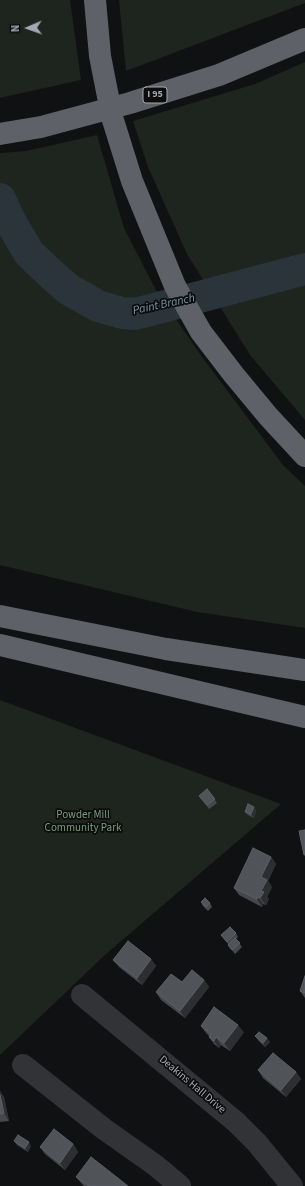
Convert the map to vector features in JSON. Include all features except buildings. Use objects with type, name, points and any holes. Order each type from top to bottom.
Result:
[{"type":"highway","points":[[95,0],[100,56],[112,117],[132,181],[175,286],[201,332],[268,416],[305,456]]},
{"type":"highway","name":"I 95","points":[[0,134],[41,126],[130,104],[219,75],[305,39]]},
{"type":"highway","points":[[0,616],[166,649],[305,670]]},
{"type":"highway","points":[[0,645],[305,717]]},
{"type":"street","name":"Deakins Hall Drive","points":[[82,995],[236,1122],[257,1143],[292,1186]]},
{"type":"street","points":[[23,1065],[104,1129],[155,1165],[180,1186]]},
{"type":"green space","points":[[0,0],[70,0],[81,80],[0,98]]},
{"type":"green space","points":[[119,0],[305,0],[305,3],[126,71]]},
{"type":"green space","points":[[305,62],[305,420],[250,355],[187,254],[148,167],[133,121],[255,84]]},
{"type":"green space","points":[[97,135],[124,228],[156,290],[202,357],[283,465],[305,486],[305,628],[197,612],[0,565],[0,153],[26,151]]},
{"type":"green space","name":"Powder Mill Community Park","points":[[0,700],[281,804],[106,954],[0,1055]]},
{"type":"waterway","name":"Paint Branch","points":[[0,199],[9,219],[29,253],[51,274],[68,289],[98,306],[122,313],[134,314],[143,312],[305,269]]}]
